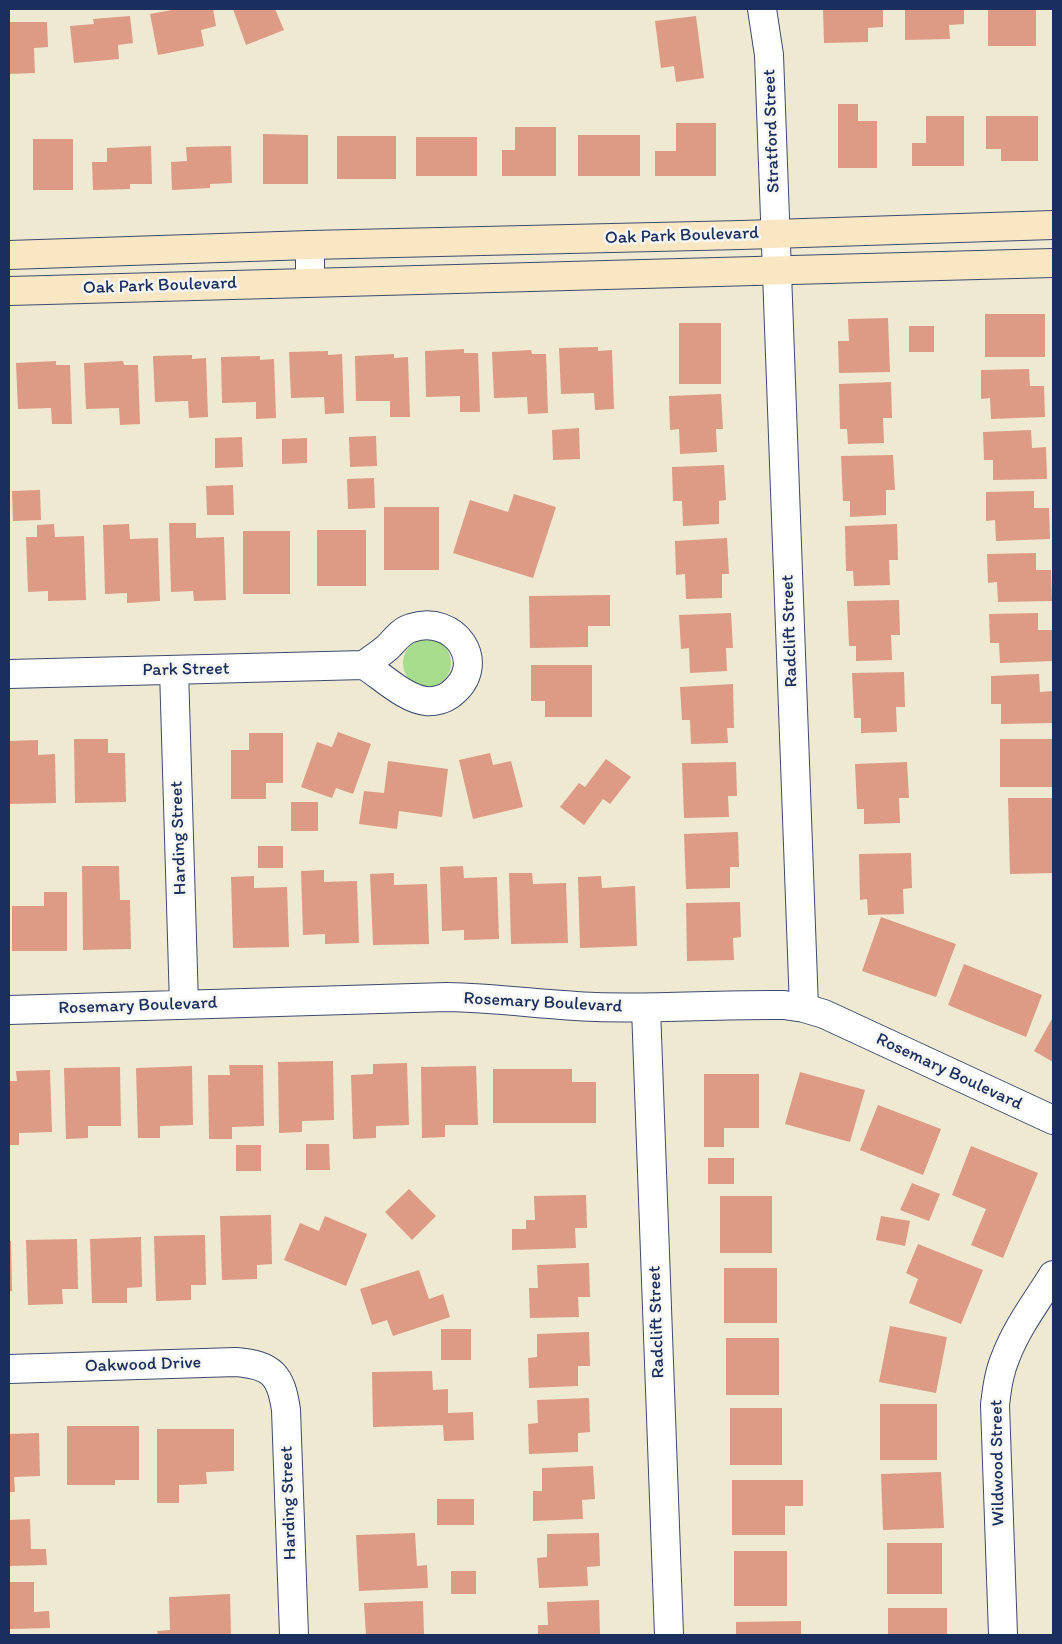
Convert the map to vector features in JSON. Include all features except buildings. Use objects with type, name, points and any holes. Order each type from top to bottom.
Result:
[{"type":"street","name":"Stratford Street","points":[[762,9],[769,55],[776,253]]},
{"type":"street","name":"Oak Park Boulevard","points":[[9,290],[310,282],[776,253],[1053,225]]},
{"type":"street","name":"Oak Park Boulevard","points":[[9,255],[310,245],[776,253],[1053,263]]},
{"type":"street","points":[[310,245],[310,282]]},
{"type":"street","name":"Radclift Street","points":[[776,253],[804,1008]]},
{"type":"street","name":"Park Street","points":[[9,674],[364,665]]},
{"type":"street","name":"Harding Street","points":[[174,670],[184,1005]]},
{"type":"street","name":"Rosemary Boulevard","points":[[9,1010],[447,997],[646,1008],[784,1005],[824,1014],[1053,1120]]},
{"type":"street","name":"Radclift Street","points":[[646,1008],[669,1635]]},
{"type":"street","name":"Wildwood Street","points":[[1003,1635],[995,1405],[998,1380],[1012,1341],[1053,1276]]},
{"type":"street","name":"Oakwood Drive","points":[[9,1369],[236,1362],[254,1363],[274,1374]]},
{"type":"street","name":"Harding Street","points":[[274,1374],[283,1392],[286,1410],[294,1635]]},
{"type":"green space","points":[[427,639],[436,641],[444,646],[449,654],[451,663],[449,672],[444,680],[436,685],[427,687],[418,685],[410,680],[405,672],[403,663],[405,654],[410,646],[418,641]]}]
